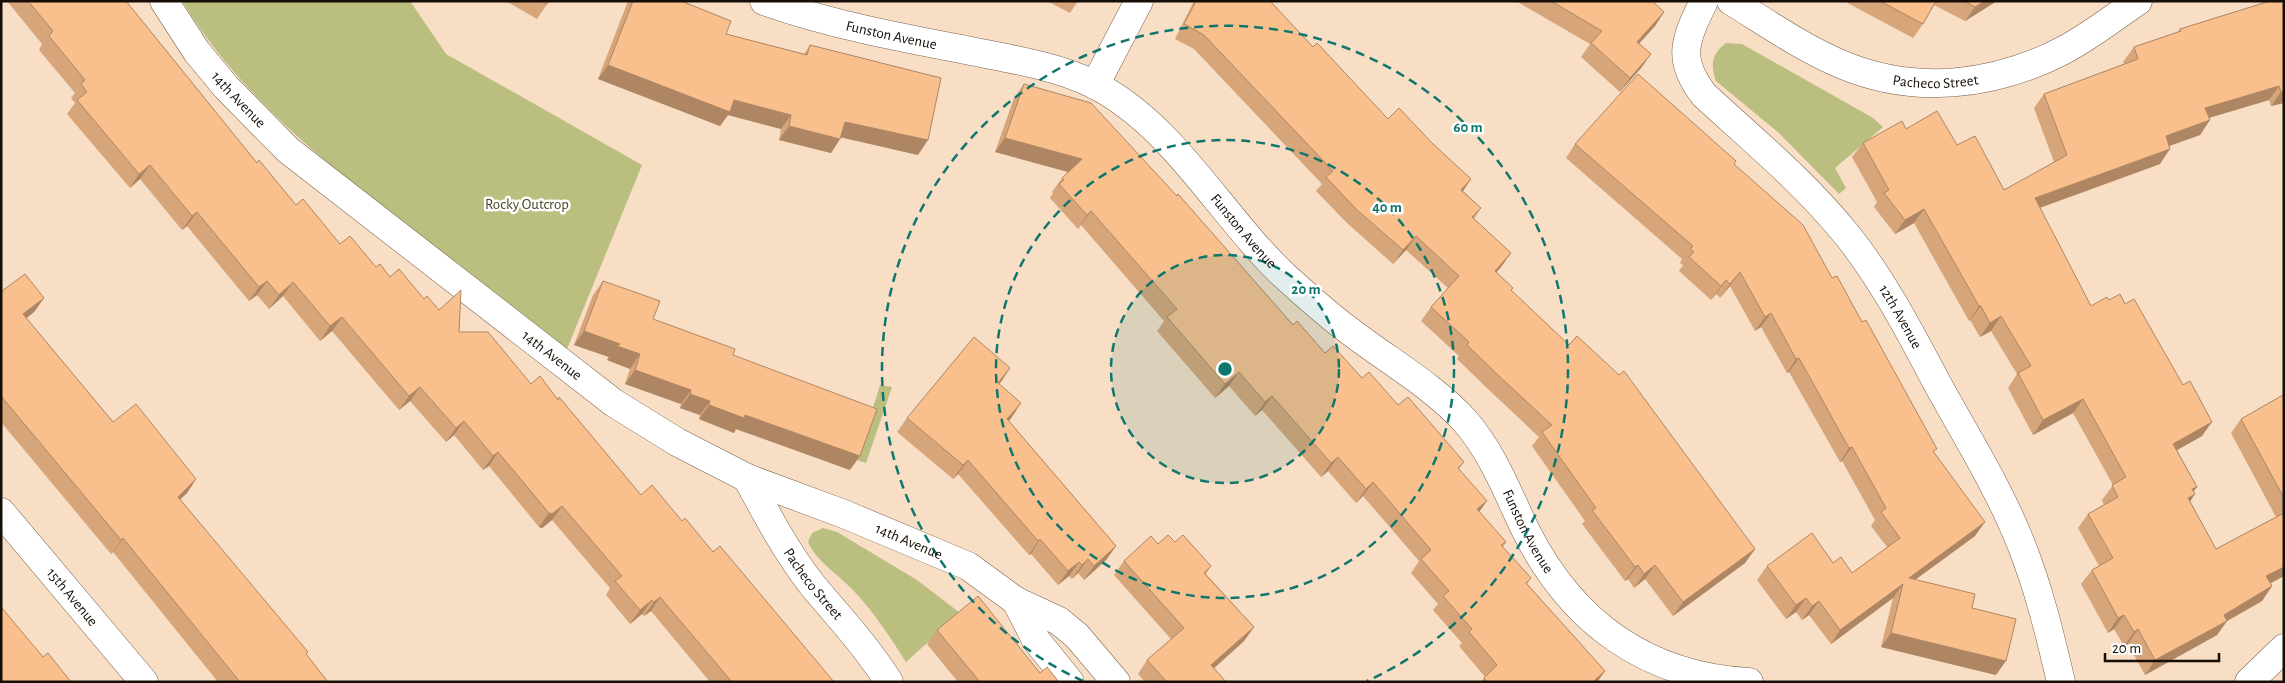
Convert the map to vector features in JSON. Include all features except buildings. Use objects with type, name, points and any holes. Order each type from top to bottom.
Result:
[{"type":"street","name":"14th Avenue","points":[[164,1],[197,52],[226,87],[288,150],[321,178],[614,403],[677,442],[747,478],[844,514],[968,566],[1016,601],[1040,611],[1077,636],[1116,682]]},
{"type":"street","name":"Funston Avenue","points":[[764,1],[880,33],[1043,66],[1095,85],[1128,107],[1176,151],[1225,212],[1285,276],[1352,333],[1418,378],[1467,424],[1484,448],[1544,564],[1564,592],[1588,618],[1612,638],[1669,666],[1700,676],[1749,682]]},
{"type":"street","points":[[1095,85],[1139,1]]},
{"type":"street","name":"12th Avenue","points":[[1704,1],[1689,36],[1686,52],[1687,68],[1694,82],[1704,95],[1813,196],[1847,235],[1896,308],[2001,500],[2021,542],[2037,586],[2061,682]]},
{"type":"street","name":"Pacheco Street","points":[[1731,1],[1842,65],[1877,77],[1936,84],[1969,82],[2001,76],[2034,65],[2090,34],[2138,1]]},
{"type":"street","name":"Pacheco Street","points":[[747,478],[785,547],[813,586],[859,638],[889,682]]},
{"type":"street","name":"15th Avenue","points":[[1,512],[144,682]]},
{"type":"street","name":"14th Avenue","points":[[1016,601],[1036,640],[1070,682]]},
{"type":"street","points":[[2249,682],[2281,654]]},
{"type":"green space","name":"Rocky Outcrop","points":[[182,1],[410,1],[446,54],[642,165],[567,349],[349,181],[287,127],[230,68]]},
{"type":"green space","points":[[1726,43],[1742,44],[1873,118],[1883,127],[1835,168],[1846,188],[1839,194],[1779,133],[1716,81],[1713,60],[1721,47]]},
{"type":"green space","points":[[880,385],[892,387],[866,463],[857,460]]},
{"type":"green space","points":[[823,528],[837,532],[917,580],[960,613],[906,662],[861,598],[822,562],[812,549],[808,542],[812,533]]}]
